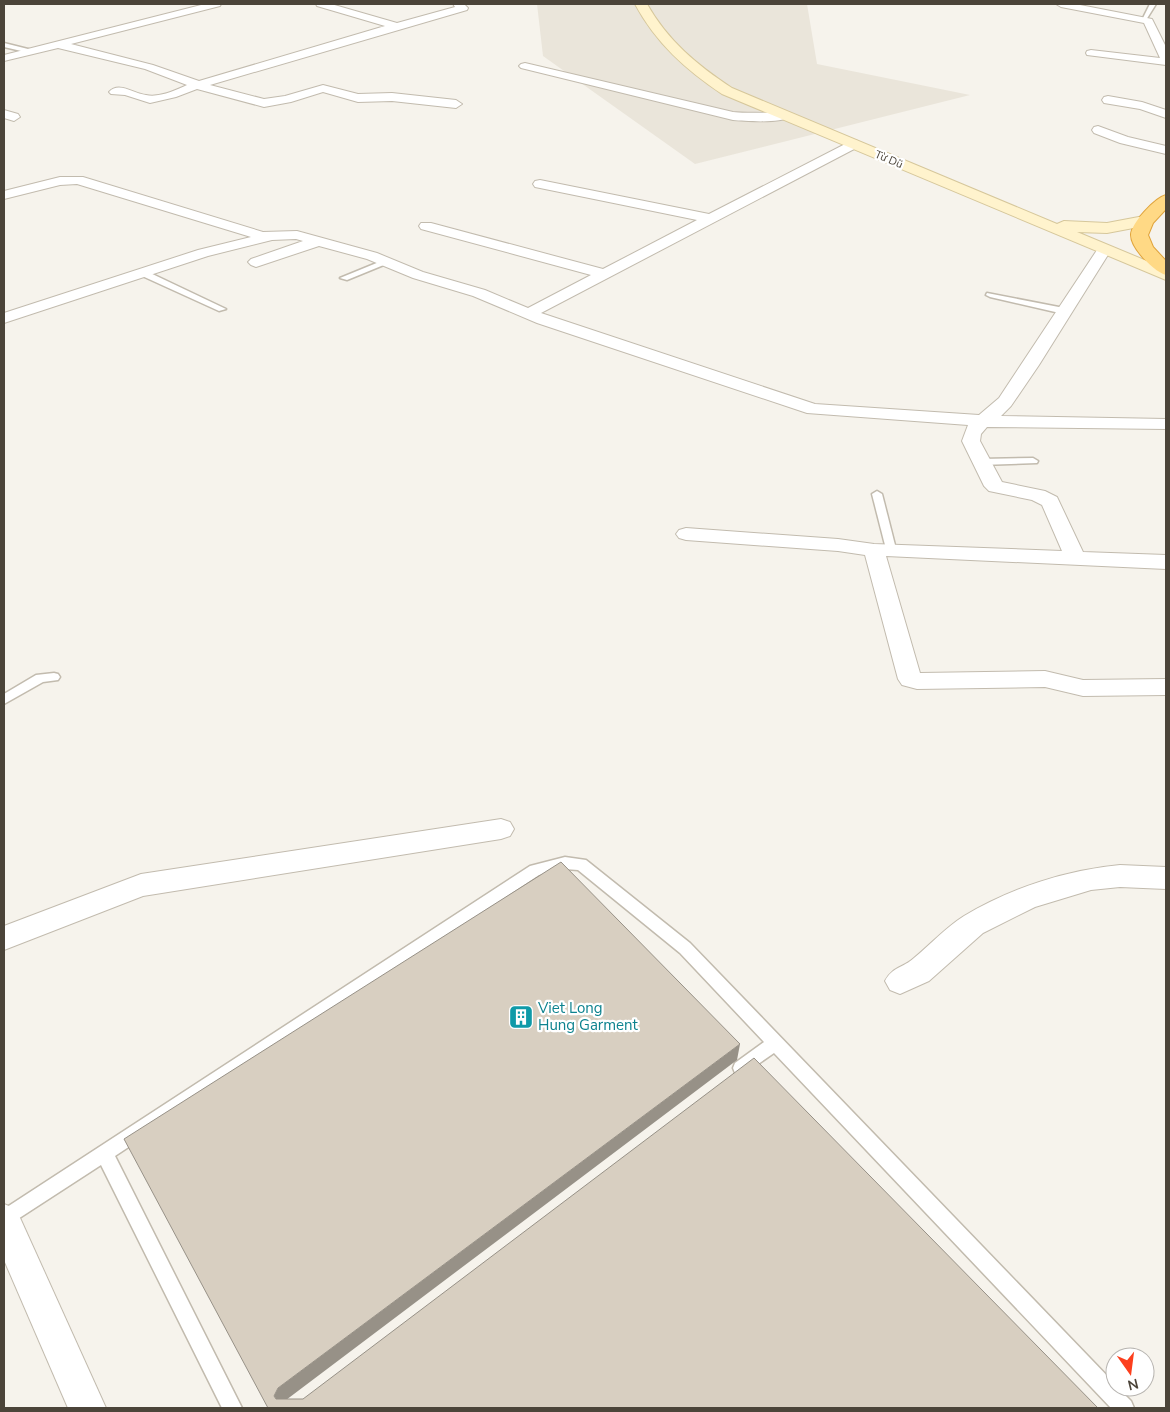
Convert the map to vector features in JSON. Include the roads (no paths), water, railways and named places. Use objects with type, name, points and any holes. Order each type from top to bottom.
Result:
[{"type":"highway","points":[[1166,200],[1144,220],[1139,238],[1143,248],[1166,270]]},
{"type":"main road","name":"Từ Dũ","points":[[641,4],[659,35],[682,59],[727,91],[1166,275]]},
{"type":"main road","points":[[1042,224],[1094,228],[1118,227],[1144,220]]},
{"type":"street","points":[[4,58],[216,4]]},
{"type":"street","points":[[321,4],[396,26]]},
{"type":"street","points":[[115,92],[128,91],[143,99],[153,99],[396,26],[463,8],[458,4]]},
{"type":"street","points":[[1061,4],[1144,19],[1151,22],[1166,58]]},
{"type":"street","points":[[56,44],[149,67],[194,82],[197,85],[264,103],[287,99],[323,88],[358,98],[392,98],[456,104]]},
{"type":"street","points":[[1091,53],[1166,62]]},
{"type":"street","points":[[525,66],[733,116],[749,118],[784,116]]},
{"type":"street","points":[[1108,100],[1142,106],[1166,114]]},
{"type":"street","points":[[1098,130],[1124,140],[1166,150]]},
{"type":"street","points":[[528,314],[852,144]]},
{"type":"street","points":[[4,195],[60,181],[78,180],[261,236]]},
{"type":"street","points":[[540,184],[710,218]]},
{"type":"street","points":[[426,226],[604,274]]},
{"type":"street","points":[[4,318],[261,236],[297,235],[320,240],[478,293],[528,314],[813,410],[983,421],[1166,424]]},
{"type":"street","points":[[256,262],[320,240]]},
{"type":"street","points":[[1076,558],[1050,501],[1038,495],[996,487],[991,482],[971,441],[971,433],[974,427],[1003,405],[1104,250]]},
{"type":"street","points":[[686,534],[882,550],[1166,562]]},
{"type":"street","points":[[882,550],[910,679],[917,681],[1045,679],[1083,688],[1098,689],[1166,687]]},
{"type":"street","points":[[4,938],[141,885],[502,829]]},
{"type":"street","points":[[900,981],[919,972],[973,925],[1027,898],[1091,879],[1120,876],[1166,878]]},
{"type":"street","points":[[4,1220],[87,1408]]},
{"type":"lane","points":[[1144,19],[1152,4]]},
{"type":"lane","points":[[4,45],[30,51]]},
{"type":"lane","points":[[344,278],[386,262]]},
{"type":"lane","points":[[143,273],[222,310]]},
{"type":"lane","points":[[990,295],[1064,311]]},
{"type":"lane","points":[[981,462],[1034,461]]},
{"type":"lane","points":[[877,494],[882,550]]},
{"type":"lane","points":[[4,700],[40,678],[54,678]]},
{"type":"lane","points":[[4,1220],[535,870],[565,862],[581,864],[685,948],[1124,1408]]},
{"type":"lane","points":[[728,1079],[775,1043]]},
{"type":"lane","points":[[104,1153],[232,1408]]},
{"type":"place","name":"Viet Long Hung Garment","points":[[521,1017]]}]
